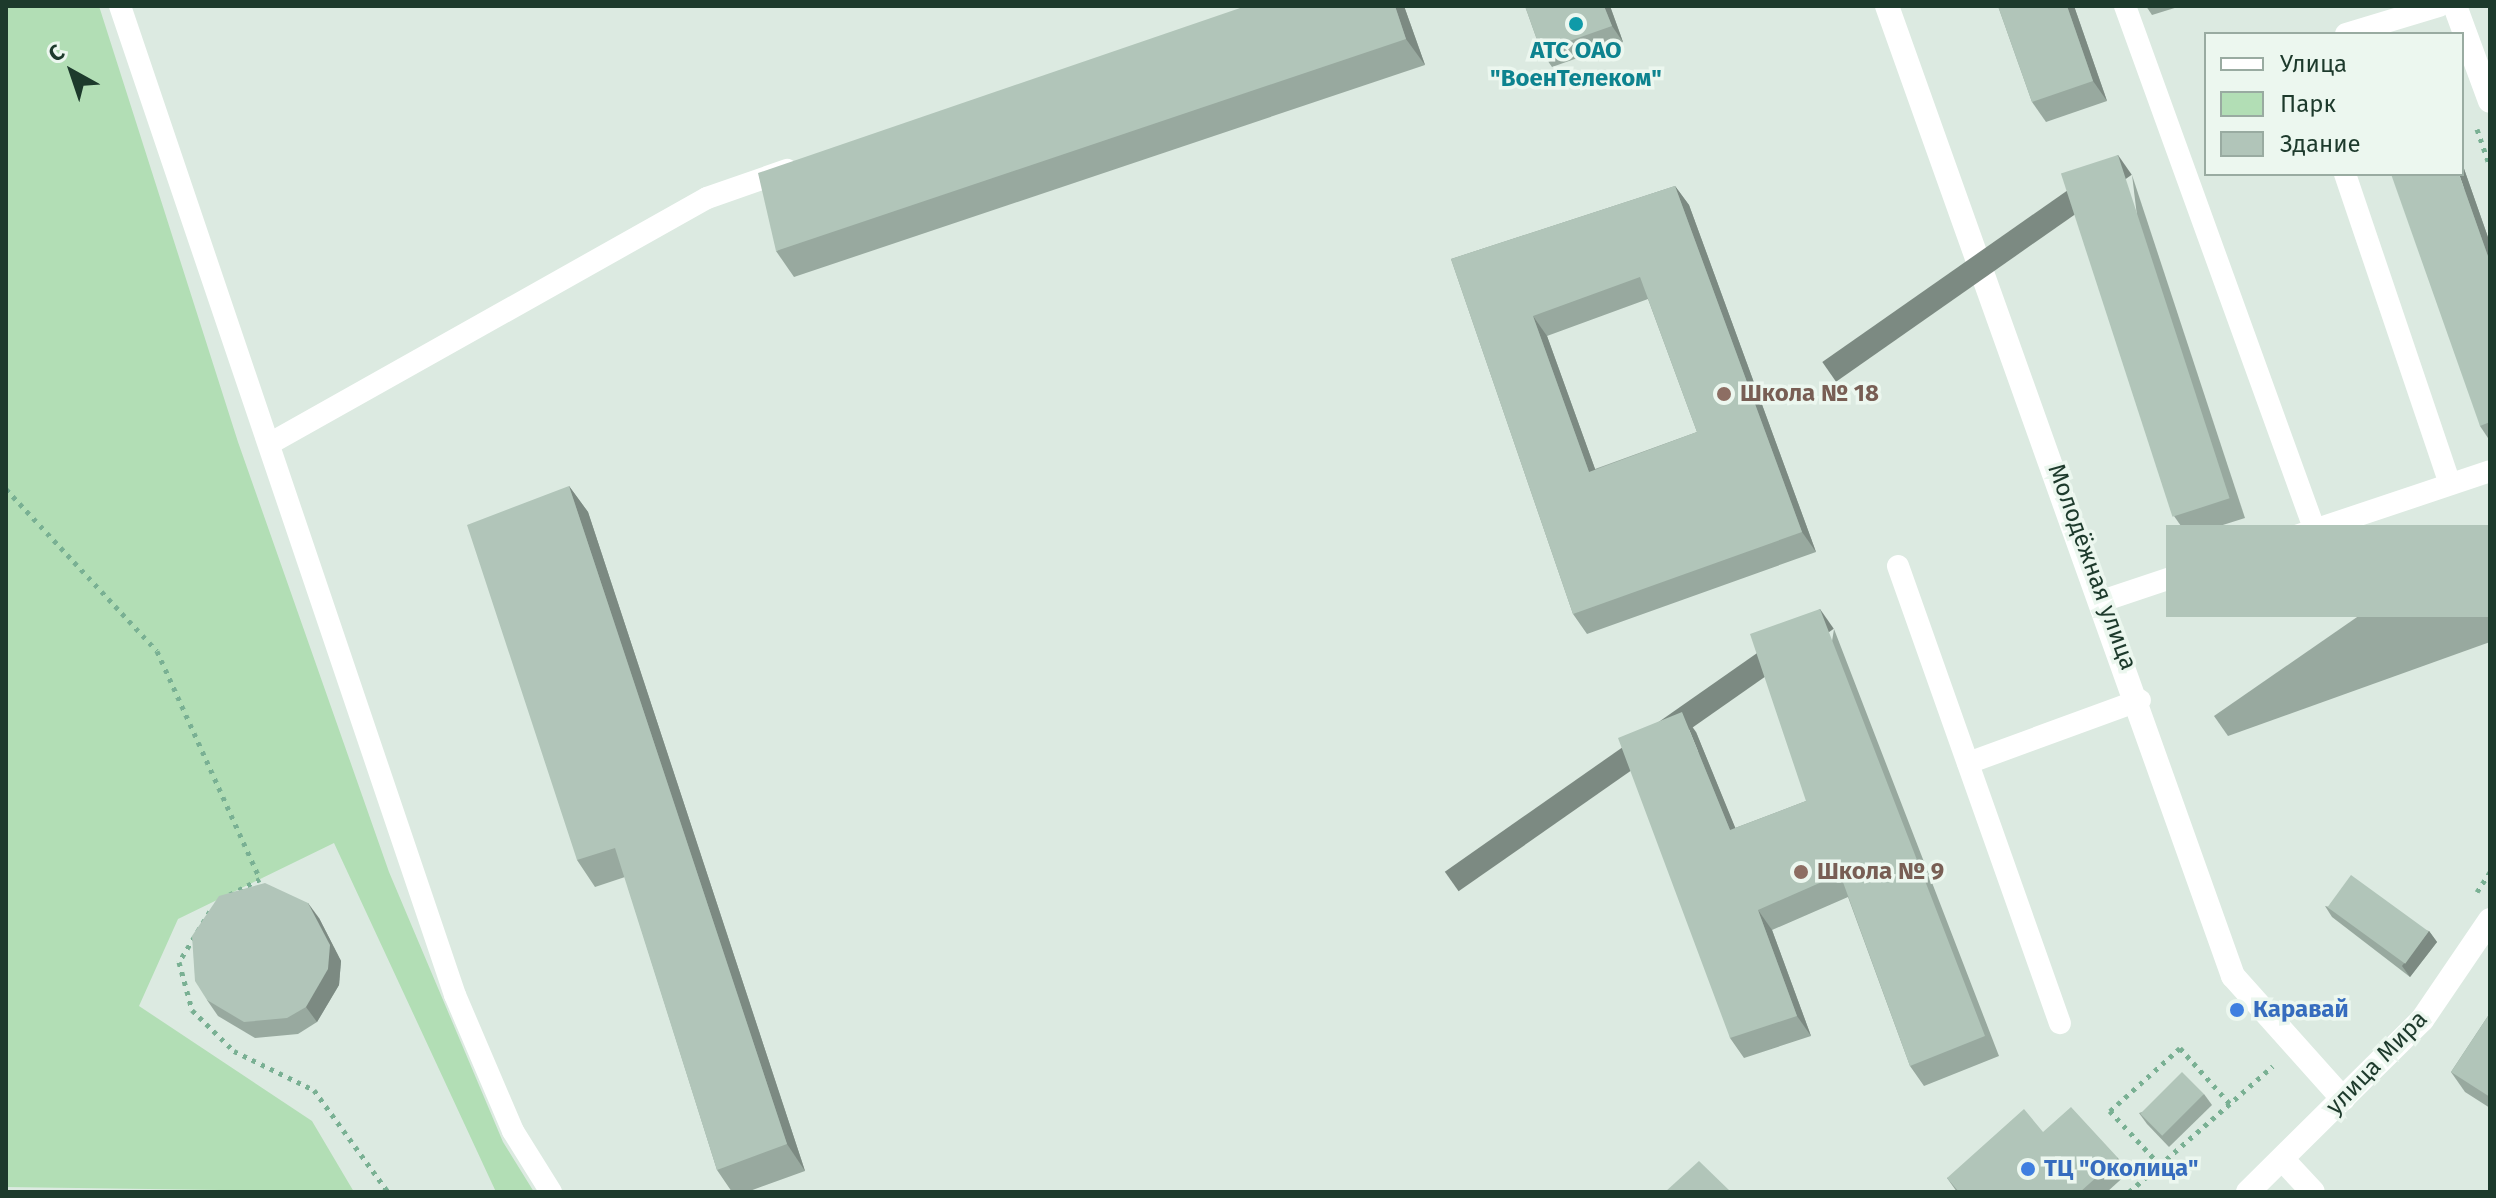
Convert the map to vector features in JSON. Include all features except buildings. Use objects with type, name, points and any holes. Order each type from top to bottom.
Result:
[{"type":"street","name":"Молодёжная улица","points":[[1887,6],[2105,600],[2233,976],[2343,1099]]},
{"type":"street","points":[[2455,6],[2490,101]]},
{"type":"street","name":"улица Мира","points":[[2248,1192],[2284,1161],[2422,1020],[2486,935]]},
{"type":"street","points":[[2284,1161],[2313,1192]]},
{"type":"lane","points":[[120,6],[455,995],[513,1131],[551,1192]]},
{"type":"lane","points":[[2125,6],[2314,528]]},
{"type":"lane","points":[[2353,32],[2439,6]]},
{"type":"lane","points":[[269,444],[707,198],[813,160]]},
{"type":"lane","points":[[2346,176],[2449,482]]},
{"type":"lane","points":[[2105,600],[2449,482],[2490,471]]},
{"type":"lane","points":[[1898,566],[2060,1023]]},
{"type":"lane","points":[[1968,763],[2140,700]]},
{"type":"path","points":[[6,489],[157,651],[260,879],[218,901],[194,931],[179,962],[192,1010],[234,1051],[314,1090],[388,1192]]},
{"type":"path","points":[[2474,897],[2490,872]]},
{"type":"path","points":[[2129,1192],[2296,1046]]},
{"type":"path","points":[[2160,1165],[2110,1111],[2180,1048],[2230,1104]]},
{"type":"path","points":[[2137,1185],[2143,1192]]},
{"type":"green space","points":[[6,6],[99,6],[238,442],[389,872],[503,1142],[534,1192],[496,1192],[334,843],[178,919],[139,1006],[312,1121],[354,1192],[6,1187]]},
{"type":"place","name":"АТС ОАО \"ВоенТелеком\"","points":[[1576,24]]},
{"type":"place","name":"Школа № 18","points":[[1724,394]]},
{"type":"place","name":"Школа № 9","points":[[1801,872]]},
{"type":"place","name":"Каравай","points":[[2237,1010]]},
{"type":"place","name":"ТЦ \"Околица\"","points":[[2028,1169]]}]
